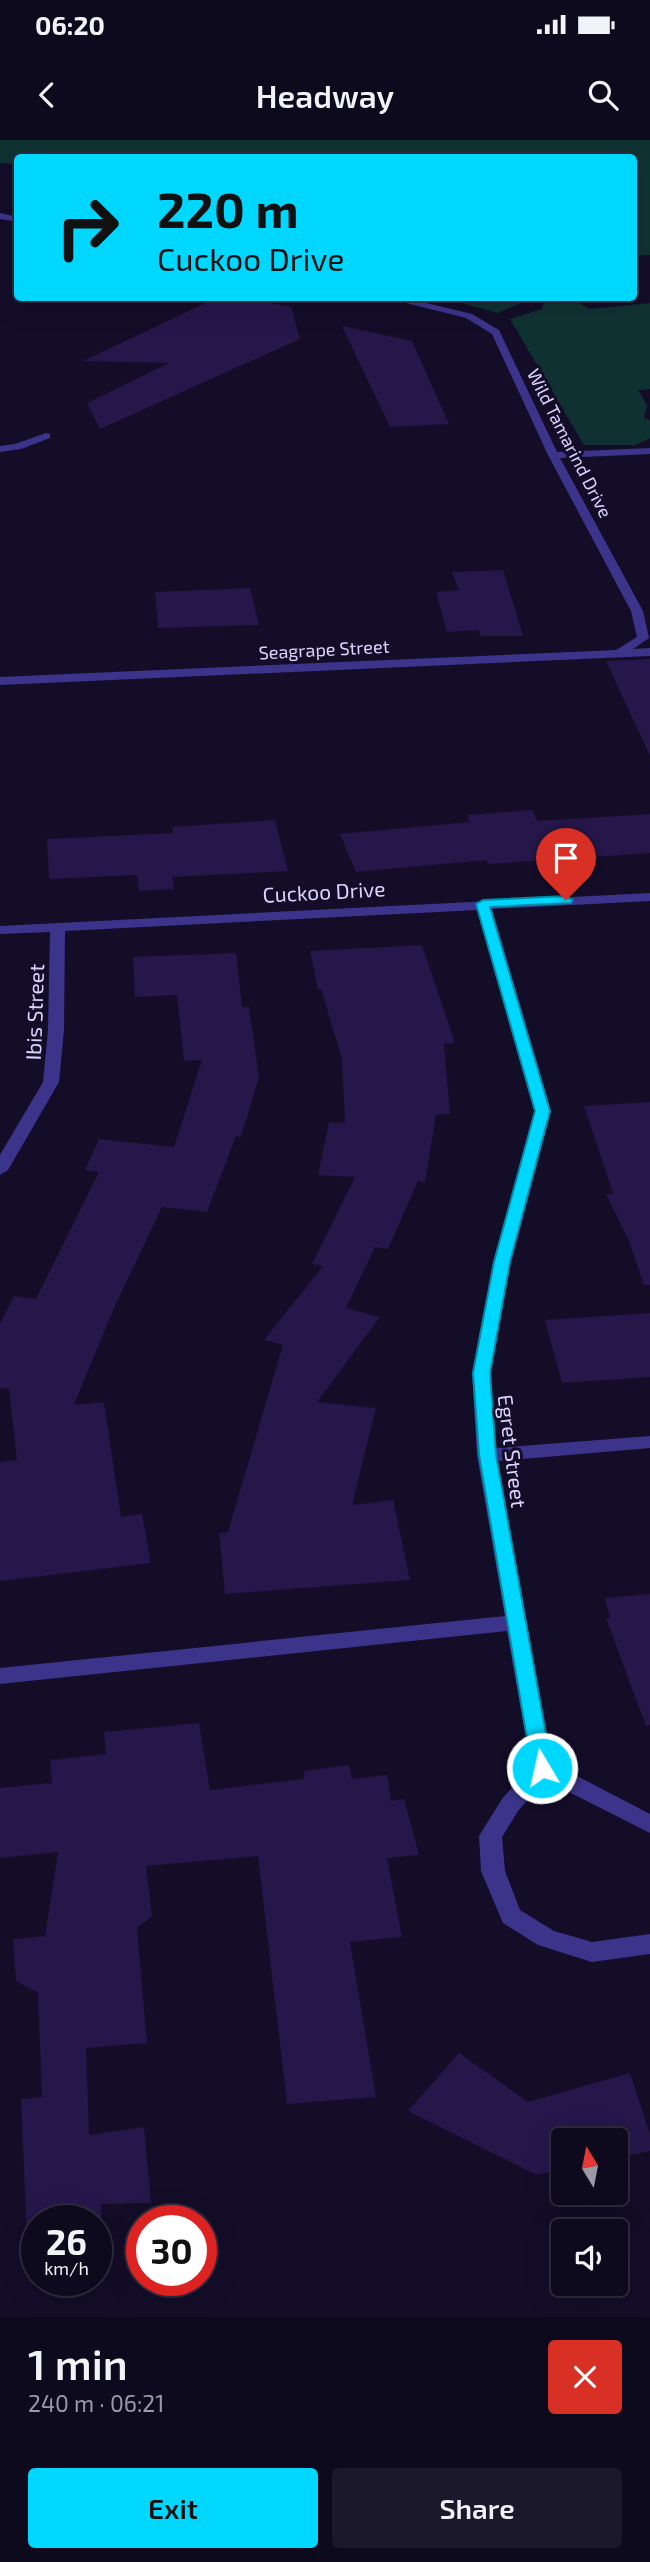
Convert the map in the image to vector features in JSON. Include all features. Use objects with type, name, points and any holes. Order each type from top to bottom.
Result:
[{"type":"street","name":"Wild Tamarind Drive","points":[[409,301],[469,316],[496,331],[554,455],[637,611],[643,638],[617,653]]},
{"type":"street","points":[[0,449],[17,447],[46,436]]},
{"type":"street","points":[[554,455],[650,451]]},
{"type":"street","name":"Seagrape Street","points":[[0,681],[650,652]]},
{"type":"street","name":"Cuckoo Drive","points":[[0,930],[650,897]]},
{"type":"street","name":"Egret Street","points":[[483,904],[542,1111],[502,1262],[481,1373],[487,1455],[542,1768]]},
{"type":"street","name":"Ibis Street","points":[[0,1170],[51,1082],[57,1030],[58,926]]},
{"type":"street","points":[[487,1455],[650,1442]]},
{"type":"street","points":[[0,1676],[518,1622]]},
{"type":"street","points":[[650,1824],[542,1768],[510,1805],[490,1836],[493,1871],[511,1916],[547,1938],[592,1952],[650,1944]]},
{"type":"green space","points":[[0,140],[650,140],[650,255],[637,256],[637,154],[14,154],[14,164],[0,163]]},
{"type":"green space","points":[[454,301],[526,301],[498,313]]},
{"type":"green space","points":[[545,301],[577,301],[589,309],[650,303],[650,389],[638,390],[647,405],[644,418],[650,420],[650,438],[636,445],[584,445],[510,319],[542,309]]},
{"type":"building","points":[[210,301],[262,301],[291,307],[300,339],[100,429],[87,403],[169,363],[83,361]]},
{"type":"building","points":[[342,326],[412,341],[449,424],[390,427]]},
{"type":"building","points":[[503,570],[523,636],[481,636],[478,630],[447,632],[436,592],[459,590],[452,572]]},
{"type":"building","points":[[250,588],[259,625],[158,628],[155,592]]},
{"type":"building","points":[[650,659],[650,756],[606,661]]},
{"type":"building","points":[[532,810],[537,821],[650,814],[650,853],[488,864],[486,860],[356,872],[340,834],[470,822],[467,815]]},
{"type":"building","points":[[275,820],[288,871],[172,877],[174,889],[139,891],[137,875],[49,879],[47,839],[173,833],[172,827]]},
{"type":"building","points":[[422,945],[455,1043],[444,1044],[450,1114],[436,1115],[425,1182],[418,1181],[388,1249],[375,1247],[346,1308],[380,1317],[317,1402],[376,1408],[352,1505],[393,1500],[410,1580],[225,1594],[219,1533],[228,1532],[283,1345],[264,1340],[323,1266],[312,1264],[355,1177],[318,1175],[329,1122],[345,1123],[342,1059],[321,989],[318,989],[310,951]]},
{"type":"building","points":[[236,953],[242,1007],[249,1007],[259,1077],[241,1137],[236,1136],[207,1212],[162,1207],[114,1308],[74,1405],[104,1402],[121,1517],[142,1514],[151,1563],[0,1581],[0,1462],[17,1460],[9,1389],[0,1388],[0,1324],[14,1296],[36,1299],[99,1172],[85,1170],[99,1139],[174,1147],[202,1060],[184,1061],[177,995],[135,997],[133,957]]},
{"type":"building","points":[[650,1102],[650,1285],[644,1285],[629,1241],[606,1194],[613,1193],[584,1106]]},
{"type":"building","points":[[650,1313],[650,1377],[562,1383],[545,1320]]},
{"type":"building","points":[[650,1594],[650,1725],[646,1726],[606,1618],[610,1618],[605,1598]]},
{"type":"building","points":[[199,1723],[210,1790],[304,1779],[304,1771],[349,1765],[352,1779],[387,1775],[391,1801],[404,1799],[419,1855],[387,1858],[402,1937],[350,1942],[376,2097],[287,2104],[258,1856],[146,1866],[152,1916],[137,1928],[147,2043],[86,2048],[89,2135],[144,2127],[151,2203],[26,2205],[21,2099],[42,2097],[38,1993],[16,1981],[13,1939],[45,1936],[58,1852],[0,1858],[0,1788],[52,1783],[50,1760],[106,1754],[104,1732]]},
{"type":"building","points":[[459,2053],[528,2102],[630,2073],[650,2135],[650,2151],[628,2156],[628,2128],[551,2128],[551,2172],[537,2175],[408,2111]]},
{"type":"route","points":[[542,1768],[487,1455],[481,1373],[502,1262],[542,1111],[483,904],[566,900]]}]
